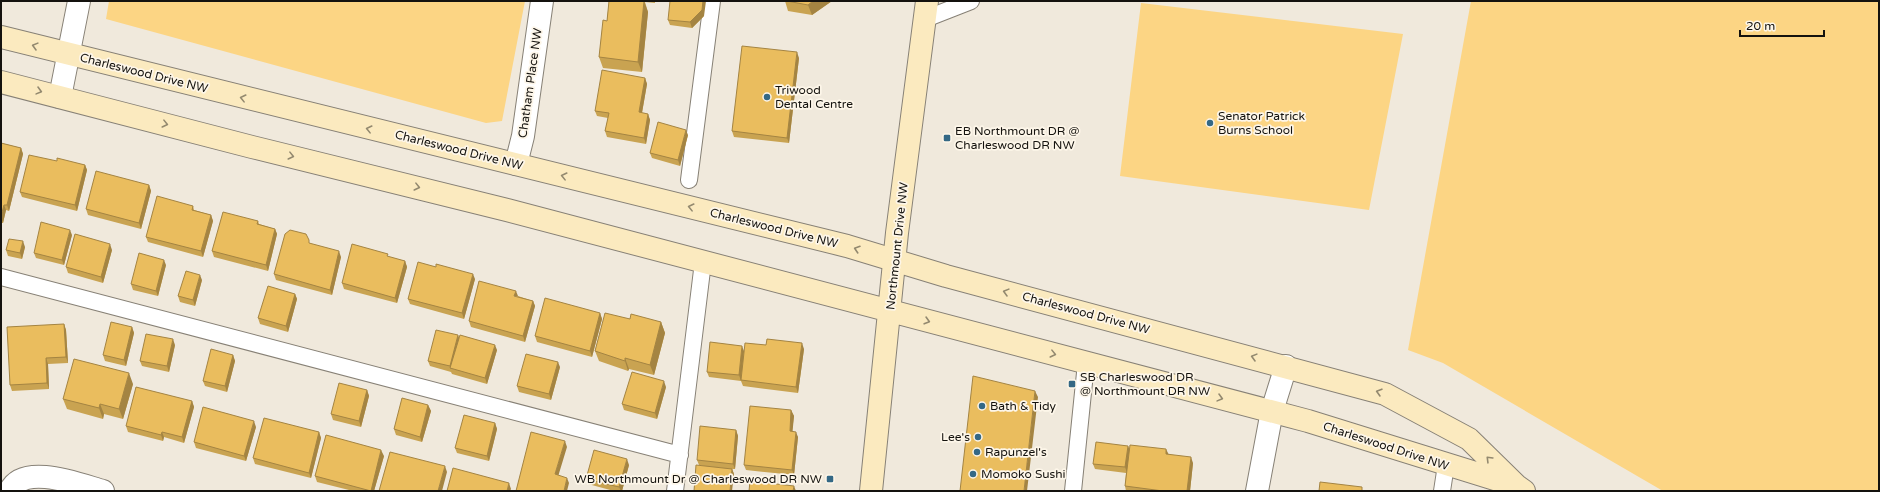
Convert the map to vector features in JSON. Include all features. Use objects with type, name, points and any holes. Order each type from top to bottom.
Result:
[{"type":"street","points":[[60,97],[79,1]]},
{"type":"street","name":"Chatham Place NW","points":[[516,164],[523,136],[542,1]]},
{"type":"street","name":"Northmount Drive NW","points":[[871,491],[895,261],[926,10]]},
{"type":"street","name":"Charleswood Drive NW","points":[[1,37],[68,55],[847,246],[895,261],[1385,394],[1469,439],[1520,489]]},
{"type":"street","name":"Charleswood Drive NW","points":[[1,82],[508,210],[1272,411],[1308,421],[1520,489]]},
{"type":"street","points":[[1257,491],[1272,411],[1286,366]]},
{"type":"street","points":[[10,491],[21,479],[35,476],[54,478],[103,491]]},
{"type":"lane","points":[[689,180],[712,1]]},
{"type":"lane","points":[[926,10],[971,1]]},
{"type":"lane","points":[[675,491],[703,262]]},
{"type":"lane","points":[[1,277],[680,455]]},
{"type":"lane","points":[[1073,491],[1086,363]]},
{"type":"lane","points":[[1442,491],[1446,465]]},
{"type":"shaded area","points":[[109,1],[525,1],[502,121],[486,123],[106,19]]},
{"type":"shaded area","points":[[1471,1],[1879,1],[1879,491],[1663,491],[1443,363],[1408,350]]},
{"type":"shaded area","points":[[1141,3],[1403,34],[1369,210],[1120,176]]},
{"type":"building","points":[[609,1],[644,1],[638,62],[599,57],[603,20],[607,21]]},
{"type":"building","points":[[670,1],[703,1],[702,10],[690,22],[668,20]]},
{"type":"building","points":[[787,1],[813,1],[808,5]]},
{"type":"building","name":"Triwood Dental Centre","points":[[742,46],[797,52],[787,138],[732,131]]},
{"type":"building","points":[[602,70],[645,78],[639,112],[648,114],[644,138],[605,131],[609,113],[595,111]]},
{"type":"building","points":[[658,122],[686,130],[678,160],[650,153]]},
{"type":"building","points":[[1,143],[21,148],[7,205],[4,205],[1,216]]},
{"type":"building","points":[[29,155],[57,161],[57,158],[85,165],[75,205],[20,192]]},
{"type":"building","points":[[96,171],[149,185],[139,223],[86,209]]},
{"type":"building","points":[[157,196],[193,206],[192,210],[211,215],[201,251],[146,237]]},
{"type":"building","points":[[223,212],[258,221],[257,224],[275,229],[266,265],[212,251]]},
{"type":"building","points":[[41,222],[70,230],[62,260],[34,253]]},
{"type":"building","points":[[290,230],[306,234],[309,243],[339,251],[330,290],[274,274],[285,234]]},
{"type":"building","points":[[75,234],[110,244],[101,277],[66,267]]},
{"type":"building","points":[[9,239],[23,241],[20,253],[6,250]]},
{"type":"building","points":[[352,244],[388,254],[387,256],[405,261],[395,298],[342,283]]},
{"type":"building","points":[[139,253],[164,260],[156,291],[131,284]]},
{"type":"building","points":[[418,262],[436,267],[436,264],[473,274],[462,313],[408,299]]},
{"type":"building","points":[[186,271],[200,275],[193,300],[178,296]]},
{"type":"building","points":[[479,281],[516,291],[514,296],[533,301],[523,336],[469,321]]},
{"type":"building","points":[[268,286],[295,294],[286,326],[258,318]]},
{"type":"building","points":[[545,298],[600,313],[590,351],[535,336]]},
{"type":"building","points":[[605,313],[630,319],[631,314],[661,322],[650,365],[625,358],[625,361],[595,351]]},
{"type":"building","points":[[111,322],[132,327],[124,360],[103,355]]},
{"type":"building","points":[[64,324],[66,357],[46,358],[47,383],[10,385],[7,327]]},
{"type":"building","points":[[436,330],[458,335],[450,366],[428,361]]},
{"type":"building","points":[[146,334],[173,339],[167,366],[140,361]]},
{"type":"building","points":[[460,335],[495,345],[485,378],[450,368]]},
{"type":"building","points":[[767,339],[802,343],[796,387],[741,380],[745,343],[766,345]]},
{"type":"building","points":[[710,342],[742,346],[739,375],[707,372]]},
{"type":"building","points":[[211,349],[233,355],[225,386],[203,381]]},
{"type":"building","points":[[526,354],[558,362],[549,394],[517,386]]},
{"type":"building","points":[[74,359],[129,373],[119,409],[100,404],[99,408],[63,399]]},
{"type":"building","points":[[632,372],[664,381],[655,413],[622,404]]},
{"type":"building","points":[[973,376],[1035,391],[1024,491],[960,491]]},
{"type":"building","points":[[339,383],[367,390],[359,421],[331,414]]},
{"type":"building","points":[[136,387],[192,401],[182,437],[162,432],[161,435],[126,426]]},
{"type":"building","points":[[402,398],[428,405],[420,437],[394,429]]},
{"type":"building","points":[[750,406],[791,410],[790,431],[796,432],[792,470],[744,465]]},
{"type":"building","points":[[203,407],[254,421],[244,456],[194,442]]},
{"type":"building","points":[[464,415],[495,423],[487,456],[455,448]]},
{"type":"building","points":[[264,418],[319,432],[309,473],[253,458]]},
{"type":"building","points":[[700,426],[736,430],[733,464],[697,460]]},
{"type":"building","points":[[531,432],[565,441],[555,474],[567,478],[564,491],[516,491]]},
{"type":"building","points":[[326,435],[381,450],[371,491],[315,476]]},
{"type":"building","points":[[1096,442],[1128,446],[1125,467],[1093,464]]},
{"type":"building","points":[[1130,445],[1166,449],[1166,454],[1191,457],[1187,491],[1163,491],[1125,486]]},
{"type":"building","points":[[594,450],[627,459],[619,487],[586,479]]},
{"type":"building","points":[[390,452],[445,466],[438,491],[379,491]]},
{"type":"building","points":[[696,465],[732,469],[730,491],[694,491]]},
{"type":"building","points":[[453,468],[509,483],[507,491],[447,491]]},
{"type":"building","points":[[750,481],[794,486],[793,491],[749,491]]},
{"type":"building","points":[[1320,482],[1362,487],[1362,491],[1319,491]]},
{"type":"place","name":"Triwood Dental Centre","points":[[767,97]]},
{"type":"place","name":"Senator Patrick Burns School","points":[[1210,123]]},
{"type":"place","name":"EB Northmount DR @ Charleswood DR NW","points":[[947,138]]},
{"type":"place","name":"SB Charleswood DR @ Northmount DR NW","points":[[1072,384]]},
{"type":"place","name":"Bath & Tidy","points":[[982,406]]},
{"type":"place","name":"Lee's","points":[[978,437]]},
{"type":"place","name":"Rapunzel's","points":[[977,452]]},
{"type":"place","name":"Momoko Sushi","points":[[973,474]]},
{"type":"place","name":"WB Northmount Dr @ Charleswood DR NW","points":[[830,479]]}]
